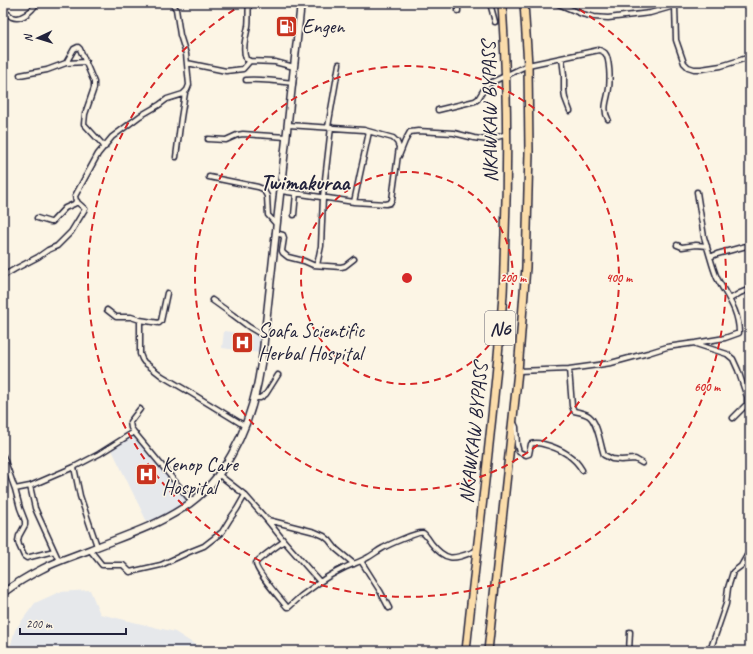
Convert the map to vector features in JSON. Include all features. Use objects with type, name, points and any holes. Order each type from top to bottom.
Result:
[{"type":"highway","name":"NKAWKAW BYPASS","points":[[466,651],[494,396],[503,293],[507,134],[502,3]]},
{"type":"highway","name":"NKAWKAW BYPASS","points":[[488,651],[518,371],[526,267],[529,152],[528,65],[524,3]]},
{"type":"main road","points":[[3,593],[38,571],[59,561],[159,522],[184,508],[202,493],[227,464],[233,453],[245,426],[259,378],[301,3]]},
{"type":"street","points":[[3,11],[13,17],[20,17],[27,14],[37,3]]},
{"type":"street","points":[[172,3],[176,9],[180,35],[186,51],[189,85],[185,93],[176,157]]},
{"type":"street","points":[[249,3],[248,27],[244,42],[246,59],[250,61],[274,62],[294,67]]},
{"type":"street","points":[[458,3],[458,11]]},
{"type":"street","points":[[490,3],[495,22]]},
{"type":"street","points":[[556,3],[582,14],[608,18],[650,12],[684,3]]},
{"type":"street","points":[[674,6],[676,40],[684,63],[688,67],[701,69],[721,66],[750,58]]},
{"type":"street","points":[[66,62],[74,49],[78,47],[94,82],[94,88],[85,114],[84,124],[105,147]]},
{"type":"street","points":[[438,110],[475,101],[490,83],[528,65],[599,50],[604,51],[608,63],[610,88],[605,109],[608,119]]},
{"type":"street","points":[[562,58],[564,90],[570,112]]},
{"type":"street","points":[[187,63],[226,71],[243,69],[250,61]]},
{"type":"street","points":[[20,75],[47,70],[66,62],[86,62]]},
{"type":"street","points":[[317,265],[321,242],[329,127],[339,64]]},
{"type":"street","points":[[246,80],[292,83]]},
{"type":"street","points":[[3,276],[48,250],[55,248],[71,232],[85,209],[77,201],[75,196],[98,154],[112,137],[140,116],[167,99],[185,93]]},
{"type":"street","points":[[281,191],[354,202],[386,204],[390,203],[392,200],[397,164],[398,147],[397,142],[393,138],[364,130],[288,125]]},
{"type":"street","points":[[354,202],[369,132]]},
{"type":"street","points":[[397,164],[404,141],[410,132],[454,133],[488,140],[507,134]]},
{"type":"street","points":[[208,139],[226,140],[243,134],[286,137]]},
{"type":"street","points":[[209,177],[263,189],[267,196],[268,215],[276,224]]},
{"type":"street","points":[[518,371],[569,369],[610,363],[668,347],[725,338],[739,333],[738,318],[730,299],[716,276],[704,237],[697,192]]},
{"type":"street","points":[[294,215],[296,193]]},
{"type":"street","points":[[37,218],[52,222],[65,208],[77,201]]},
{"type":"street","points":[[275,233],[283,235],[282,251],[288,257],[313,265],[343,267],[354,259]]},
{"type":"street","points":[[677,245],[682,247],[696,245],[707,246]]},
{"type":"street","points":[[710,257],[750,245]]},
{"type":"street","points":[[730,299],[740,292],[750,289]]},
{"type":"street","points":[[107,310],[116,317],[131,317],[140,320],[160,322],[162,320],[167,293]]},
{"type":"street","points":[[212,300],[249,328],[264,336]]},
{"type":"street","points":[[140,320],[140,354],[144,362],[162,376],[245,426]]},
{"type":"street","points":[[695,343],[727,354],[733,359],[747,397],[747,404],[733,418]]},
{"type":"street","points":[[569,369],[572,406],[574,411],[588,416],[593,421],[604,455],[612,459],[635,459],[642,463]]},
{"type":"street","points":[[254,398],[263,397],[278,375]]},
{"type":"street","points":[[140,409],[130,422],[131,428],[192,502]]},
{"type":"street","points":[[513,421],[516,427],[519,452],[526,455],[529,454],[531,444],[535,442],[552,446],[567,454],[582,470]]},
{"type":"street","points":[[16,489],[30,486],[74,467],[99,454],[134,432]]},
{"type":"street","points":[[3,456],[16,489],[25,522],[18,541],[24,556],[27,558],[54,551]]},
{"type":"street","points":[[74,467],[80,496],[97,546]]},
{"type":"street","points":[[218,474],[245,495],[320,582]]},
{"type":"street","points":[[30,486],[35,508],[59,561]]},
{"type":"street","points":[[90,550],[102,565],[123,565],[130,572],[161,565],[202,547],[219,535],[237,510],[245,495]]},
{"type":"street","points":[[267,520],[315,532],[324,536],[336,549],[354,564]]},
{"type":"street","points":[[284,541],[256,562],[256,567],[265,580],[289,607],[301,596],[335,572],[367,558],[397,541],[420,533],[424,534],[438,551],[446,557],[455,558],[476,552]]},
{"type":"street","points":[[710,651],[726,604],[728,588],[733,572],[741,566],[749,552]]},
{"type":"street","points":[[361,561],[389,608]]},
{"type":"street","points":[[629,651],[630,632]]},
{"type":"shaded area","name":"Soafa Scientific Herbal Hospital","points":[[224,331],[262,336],[260,353],[222,348]]},
{"type":"shaded area","name":"Kenop Care Hospital","points":[[137,431],[188,501],[147,522],[111,448]]},
{"type":"shaded area","points":[[90,590],[100,614],[175,632],[205,651],[9,651],[15,630],[35,603],[59,592]]},
{"type":"place","name":"Engen","points":[[286,26]]},
{"type":"place","name":"Soafa Scientific Herbal Hospital","points":[[242,342]]},
{"type":"place","name":"Kenop Care Hospital","points":[[146,475]]},
{"type":"district","name":"Twimakuraa","points":[[305,182]]}]
